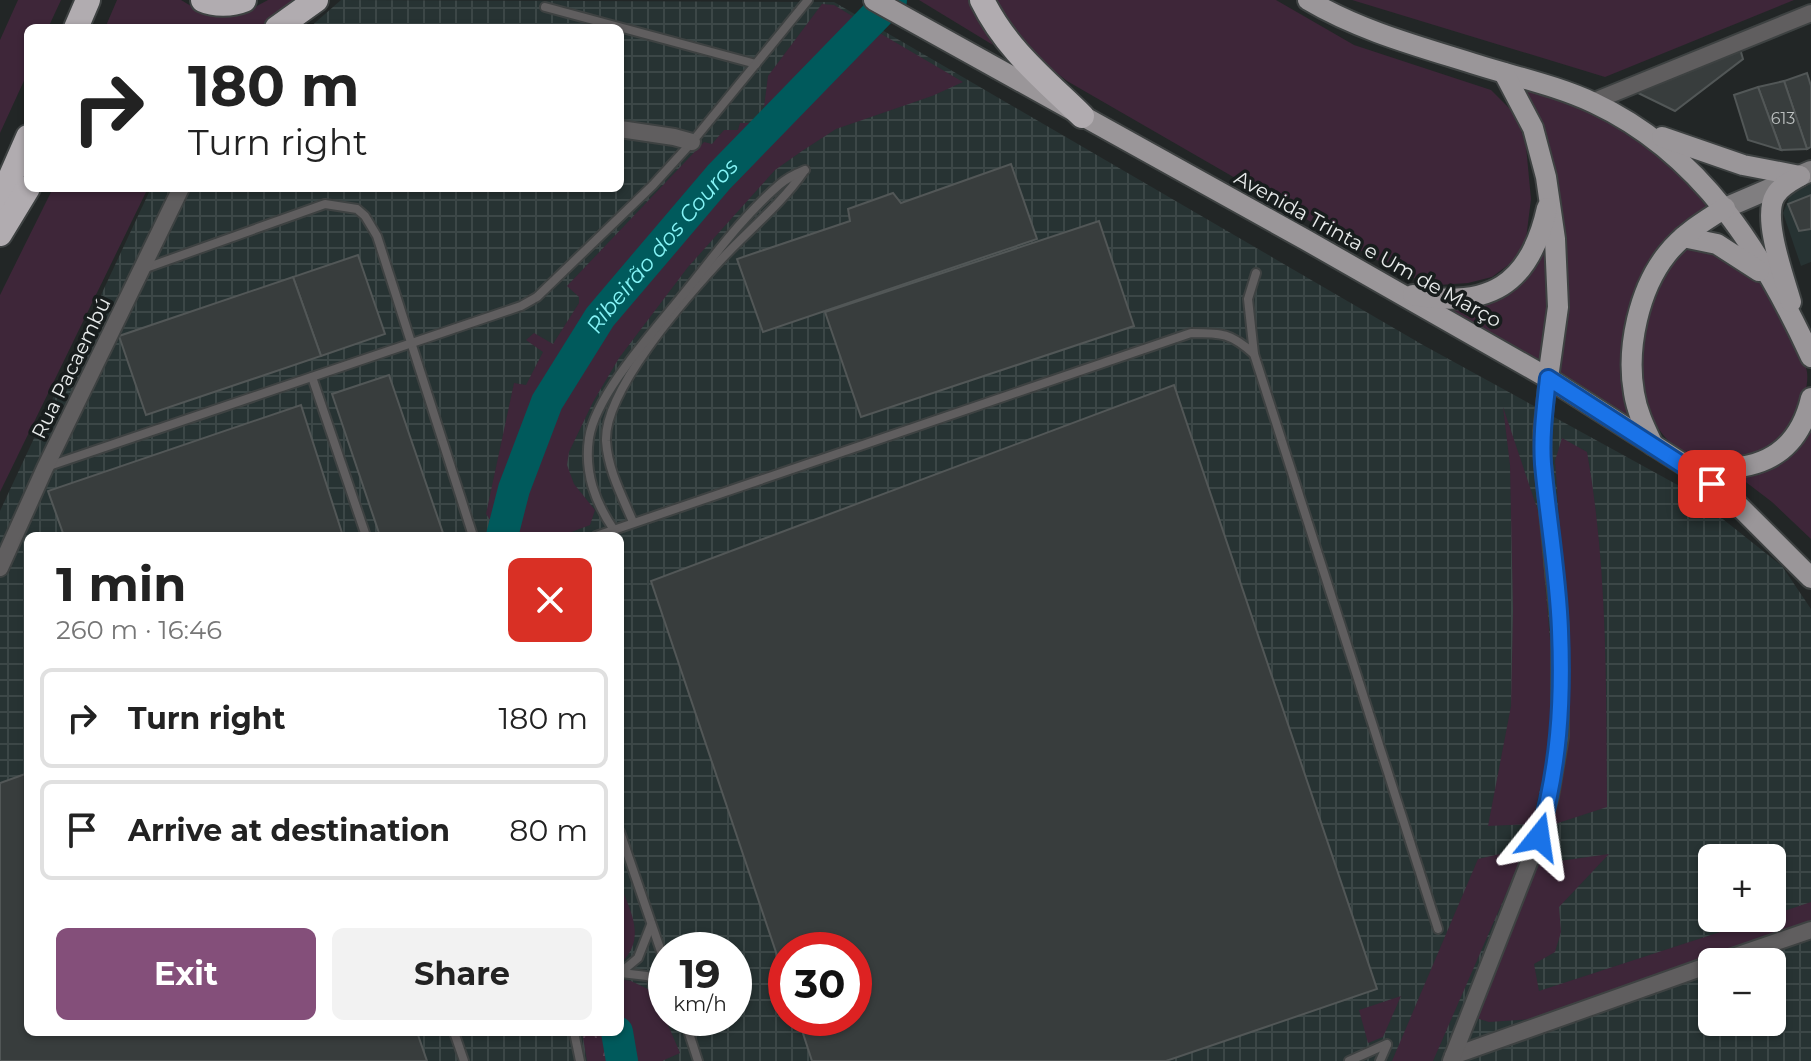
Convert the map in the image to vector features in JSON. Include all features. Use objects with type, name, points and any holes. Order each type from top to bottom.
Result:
[{"type":"highway","points":[[78,24],[88,0]]},
{"type":"highway","points":[[203,0],[209,3],[237,3],[244,0]]},
{"type":"highway","points":[[283,24],[316,0]]},
{"type":"highway","points":[[982,0],[1015,53],[1082,116]]},
{"type":"highway","points":[[0,201],[24,146]]},
{"type":"highway","points":[[0,234],[26,192]]},
{"type":"main road","points":[[1308,0],[1334,14],[1400,40],[1592,102],[1648,133],[1751,167],[1805,174]]},
{"type":"main road","name":"Avenida Trinta e Um de Março","points":[[875,1],[1548,378],[1691,469],[1733,500],[1811,578]]},
{"type":"main road","points":[[1504,73],[1533,128],[1549,201],[1558,273],[1558,307],[1548,378]]},
{"type":"main road","points":[[1648,133],[1681,161],[1725,208],[1769,278],[1811,357]]},
{"type":"main road","points":[[1796,325],[1774,236],[1771,210],[1776,193],[1805,174]]},
{"type":"main road","points":[[1399,293],[1459,300],[1488,294],[1503,285],[1527,261],[1536,246],[1549,201]]},
{"type":"main road","points":[[1654,446],[1637,408],[1634,392],[1633,349],[1650,282],[1668,252],[1683,237],[1725,208]]},
{"type":"main road","points":[[1683,237],[1717,244],[1769,278]]},
{"type":"main road","points":[[1691,469],[1729,470],[1781,452],[1803,423],[1811,398]]},
{"type":"street","points":[[1592,102],[1811,13]]},
{"type":"street","points":[[624,130],[692,142]]},
{"type":"street","points":[[1725,208],[1805,174]]},
{"type":"street","name":"Rua Pacaembú","points":[[0,568],[179,192]]},
{"type":"street","points":[[1452,1058],[1539,837],[1550,796],[1560,736],[1560,629],[1543,463],[1542,431],[1548,378]]},
{"type":"street","points":[[1759,948],[1811,930]]},
{"type":"street","points":[[1452,1058],[1698,969]]},
{"type":"lane","points":[[45,468],[521,306],[537,297],[653,185],[808,0]]},
{"type":"lane","points":[[545,7],[608,24]]},
{"type":"lane","points":[[624,28],[756,64]]},
{"type":"lane","points":[[614,530],[602,513],[591,486],[587,462],[589,435],[602,406],[630,362],[718,252],[776,188],[789,176],[805,170],[784,197],[716,264],[624,382],[612,407],[606,440],[612,473],[633,522]]},
{"type":"lane","points":[[142,269],[325,204],[357,209],[377,236],[472,532]]},
{"type":"lane","points":[[1256,273],[1248,299],[1254,354],[1438,929]]},
{"type":"lane","points":[[608,532],[1191,333],[1225,333],[1254,354]]},
{"type":"lane","points":[[312,377],[365,532]]},
{"type":"lane","points":[[624,844],[655,932]]},
{"type":"lane","points":[[649,932],[652,924]]},
{"type":"lane","points":[[624,970],[638,958],[648,934]]},
{"type":"lane","points":[[624,973],[648,976]]},
{"type":"lane","points":[[455,1036],[464,1061]]},
{"type":"lane","points":[[575,1036],[580,1061]]},
{"type":"lane","points":[[690,1036],[698,1061]]},
{"type":"lane","points":[[1349,1061],[1387,1044],[1380,1061]]},
{"type":"shaded area","points":[[341,0],[834,2],[1423,345],[1685,489],[1782,566],[1811,609],[1811,1061],[0,1061],[0,511],[149,192],[624,192],[624,24],[314,24]]},
{"type":"shaded area","points":[[1811,177],[1811,262],[1801,266],[1783,213],[1792,191]]},
{"type":"green space","points":[[18,0],[61,0],[50,24],[24,24],[24,81],[0,133],[0,40]]},
{"type":"green space","points":[[117,0],[181,0],[196,9],[217,15],[244,13],[268,0],[300,0],[270,24],[107,24]]},
{"type":"green space","points":[[919,0],[970,0],[993,45]]},
{"type":"green space","points":[[993,0],[1276,0],[1354,45],[1491,90],[1509,108],[1519,124],[1526,146],[1531,199],[1525,247],[1515,260],[1492,277],[1468,283],[1439,285],[1403,275],[1067,81],[1024,48]]},
{"type":"green space","points":[[1352,0],[1794,0],[1605,77]]},
{"type":"green space","points":[[822,4],[834,5],[862,22],[720,170],[598,313],[540,402],[508,486],[497,530],[486,514],[514,383],[526,385],[543,352],[526,340],[534,333],[553,344],[579,303],[579,297],[567,286],[704,142],[712,144],[724,130],[738,130],[740,123],[762,123],[768,76]]},
{"type":"green space","points":[[871,28],[963,82],[836,129],[775,170],[688,267],[619,358],[593,402],[569,452],[567,465],[574,484],[595,510],[590,525],[572,532],[515,532],[522,489],[554,404],[609,317],[729,179]]},
{"type":"green space","points":[[1521,84],[1593,111],[1648,142],[1715,206],[1642,278],[1641,432],[1552,374],[1562,312]]},
{"type":"green space","points":[[51,192],[146,192],[0,492],[0,295]]},
{"type":"green space","points":[[1543,239],[1554,261],[1544,368],[1429,304],[1478,302]]},
{"type":"green space","points":[[1696,245],[1737,264],[1759,281],[1787,325],[1807,372],[1803,400],[1784,438],[1774,446],[1738,461],[1718,463],[1700,460],[1671,443],[1650,414],[1640,378],[1646,323],[1661,281],[1683,251]]},
{"type":"green space","points":[[1503,407],[1539,514],[1551,651],[1552,737],[1532,824],[1488,826],[1511,706],[1510,465]]},
{"type":"green space","points":[[1811,418],[1811,539],[1772,502],[1734,473]]},
{"type":"green space","points":[[1562,438],[1587,452],[1594,496],[1604,629],[1607,807],[1549,826],[1568,744],[1567,630],[1555,461]]},
{"type":"green space","points":[[1526,848],[1433,1061],[1392,1061],[1478,859]]},
{"type":"green space","points":[[1609,854],[1559,907],[1561,932],[1555,952],[1534,964],[1539,991],[1720,932],[1786,932],[1786,910],[1811,902],[1811,925],[1743,948],[1698,948],[1698,963],[1533,1019],[1489,1022],[1476,1018],[1538,864]]},
{"type":"green space","points":[[624,894],[635,935],[624,960]]},
{"type":"green space","points":[[624,980],[648,989],[648,1036],[673,1036],[680,1053],[662,1061],[633,1061],[624,1015]]},
{"type":"green space","points":[[1401,996],[1383,1037],[1368,1043],[1359,1010]]},
{"type":"green space","points":[[583,1036],[611,1036],[616,1061],[587,1061]]},
{"type":"building","points":[[1739,45],[1743,59],[1675,111],[1634,91]]},
{"type":"building","points":[[1807,73],[1811,86],[1811,147],[1807,149],[1784,81]]},
{"type":"building","points":[[1784,81],[1807,149],[1781,150],[1758,87]]},
{"type":"building","points":[[1758,87],[1781,150],[1748,140],[1734,95]]},
{"type":"building","points":[[1011,164],[1037,239],[763,332],[737,259],[850,221],[848,209],[893,193],[901,203]]},
{"type":"building","points":[[1811,195],[1811,229],[1799,231],[1788,204]]},
{"type":"building","points":[[1099,221],[1134,326],[861,417],[825,312]]},
{"type":"building","points":[[358,255],[385,334],[321,356],[293,277]]},
{"type":"building","points":[[293,277],[321,356],[146,415],[119,336]]},
{"type":"building","points":[[389,375],[443,532],[379,532],[332,394]]},
{"type":"building","points":[[1174,385],[1377,989],[1166,1061],[812,1061],[804,1036],[872,1036],[872,932],[769,932],[651,581]]},
{"type":"building","points":[[301,405],[342,532],[63,532],[48,491]]},
{"type":"building","points":[[24,774],[24,1036],[418,1036],[427,1061],[0,1061],[0,783]]},
{"type":"waterway","name":"Ribeirão dos Couros","points":[[503,532],[514,489],[547,402],[600,317],[719,177],[891,0]]},
{"type":"waterway","name":"Ribeirão dos Couros","points":[[618,1036],[622,1061]]},
{"type":"route","points":[[1539,837],[1550,796],[1560,736],[1560,629],[1543,463],[1542,431],[1548,378],[1712,484]]}]
